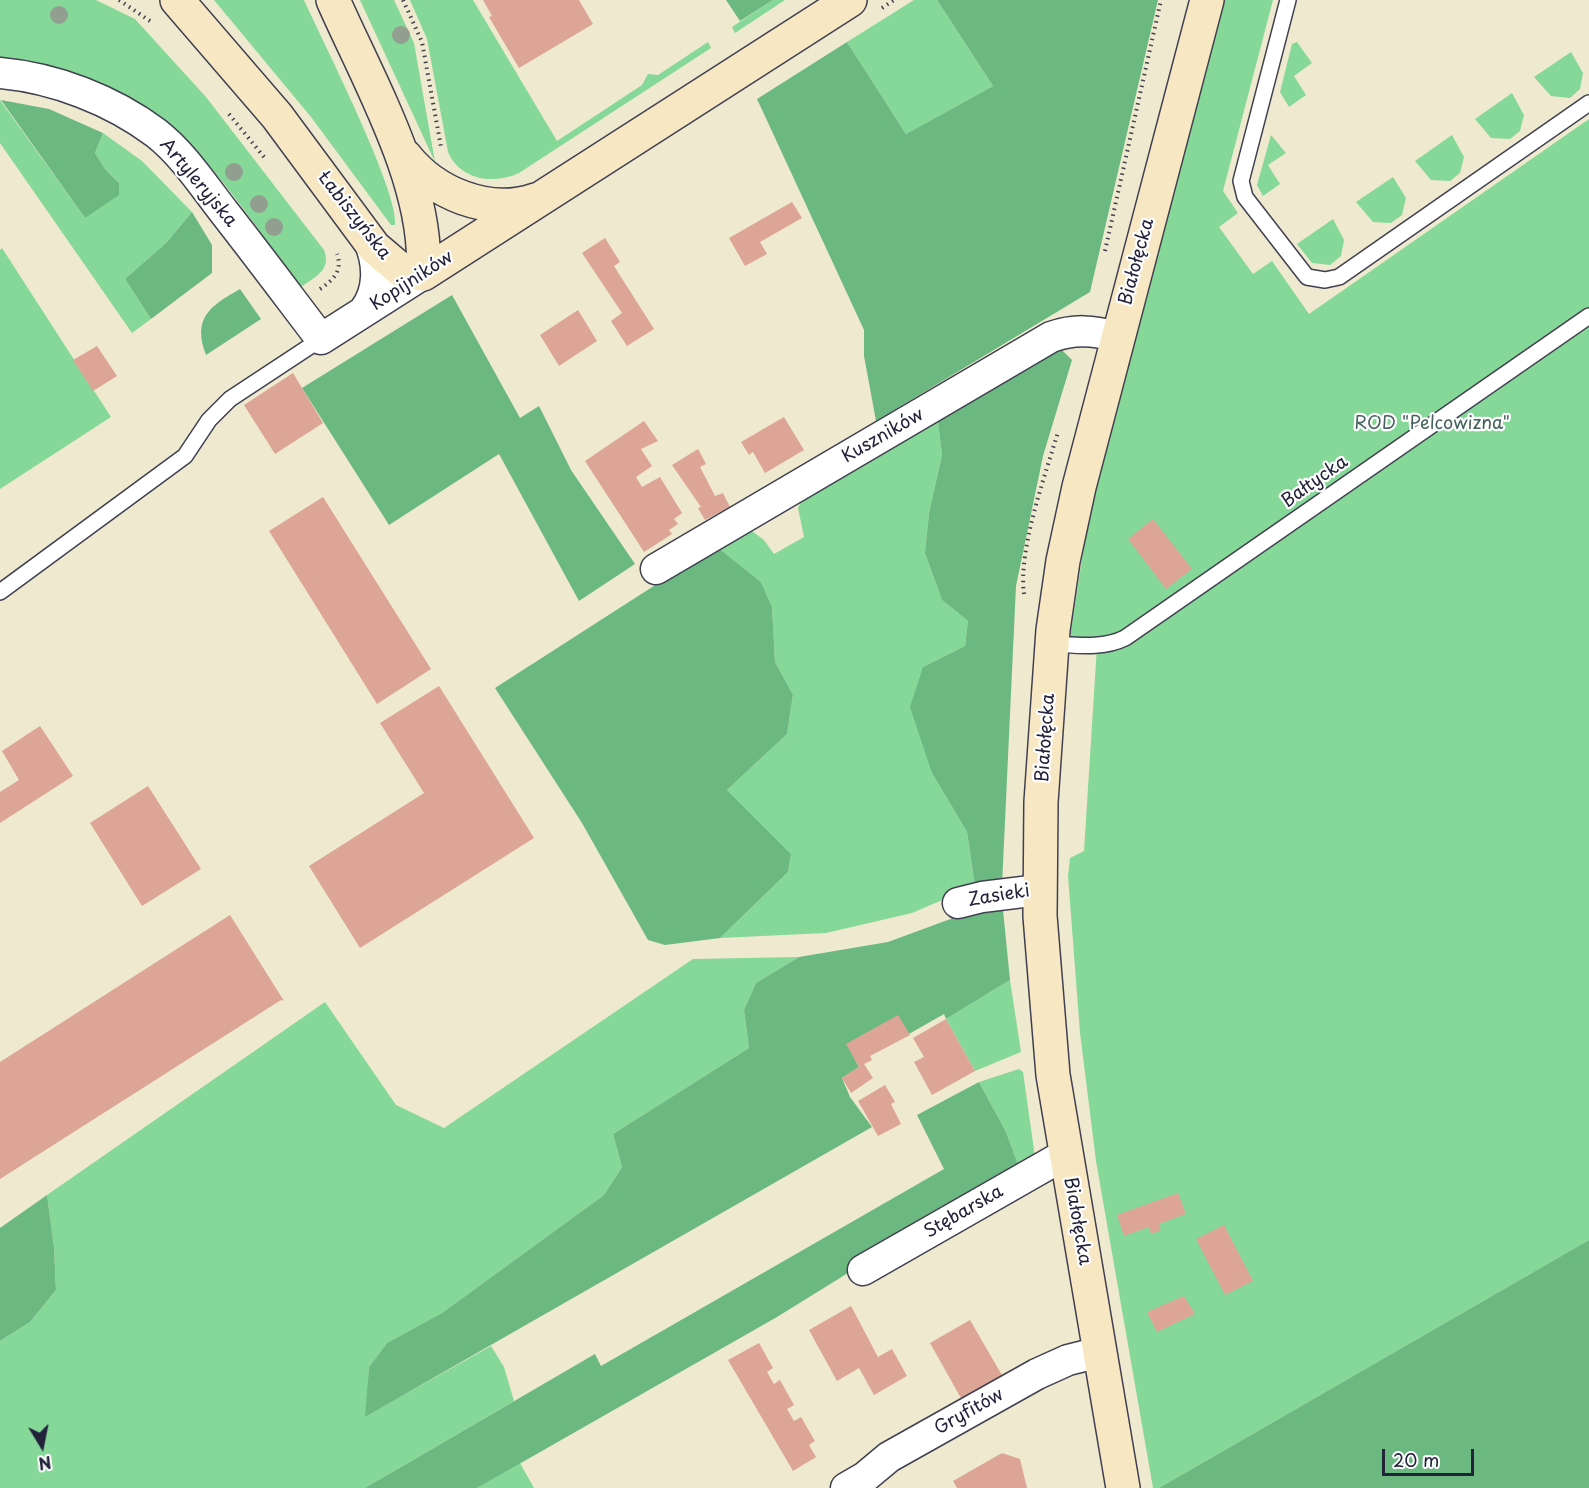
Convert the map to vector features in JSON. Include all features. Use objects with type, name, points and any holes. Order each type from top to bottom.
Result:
[{"type":"street","name":"Łabiszyńska","points":[[177,0],[277,116],[368,239],[392,264],[413,273],[423,274]]},
{"type":"street","points":[[333,0],[411,179],[423,235],[423,274]]},
{"type":"street","name":"Kopijników","points":[[321,339],[850,0]]},
{"type":"street","name":"Białołęcka","points":[[1123,1488],[1053,1075],[1042,966],[1039,890],[1041,802],[1052,644],[1063,561],[1117,336],[1207,0]]},
{"type":"street","name":"Artyleryjska","points":[[0,73],[29,77],[78,91],[122,111],[156,133],[194,173],[321,339]]},
{"type":"street","points":[[396,141],[420,173],[431,182],[457,195],[482,202],[508,205],[539,199]]},
{"type":"street","points":[[364,311],[373,296],[376,277],[375,257],[368,239]]},
{"type":"street","name":"Kuszników","points":[[656,569],[1051,337],[1071,330],[1117,336]]},
{"type":"street","name":"Zasieki","points":[[958,903],[991,895],[1039,890]]},
{"type":"street","name":"Stębarska","points":[[863,1270],[1066,1154]]},
{"type":"street","name":"Gryfitów","points":[[846,1488],[865,1477],[889,1457],[1037,1374],[1068,1360],[1100,1352]]},
{"type":"lane","points":[[1288,0],[1241,181],[1245,197],[1306,277],[1325,280],[1339,277],[1589,104]]},
{"type":"lane","name":"Bałtycka","points":[[1052,644],[1097,645],[1115,643],[1125,638],[1589,316]]},
{"type":"lane","name":"Kopijników","points":[[0,592],[185,456],[209,420],[230,399],[321,339]]},
{"type":"path","points":[[119,0],[157,27]]},
{"type":"path","points":[[403,0],[422,42],[443,155]]},
{"type":"path","points":[[223,106],[266,158]]},
{"type":"path","points":[[310,295],[337,273],[339,262],[335,251]]},
{"type":"green space","points":[[0,0],[96,0],[135,19],[206,97],[324,250],[326,263],[321,272],[301,287],[206,162],[171,128],[150,112],[103,85],[78,75],[27,61],[0,57]]},
{"type":"green space","points":[[214,0],[304,0],[373,150],[393,208],[395,225],[391,225],[311,117]]},
{"type":"green space","points":[[360,0],[394,0],[414,43],[435,162]]},
{"type":"green space","points":[[410,0],[473,0],[557,141],[642,85],[648,74],[658,75],[708,42],[711,48],[519,173],[499,179],[478,178],[460,169],[448,152],[427,39]]},
{"type":"green space","points":[[726,0],[773,0],[740,21]]},
{"type":"green space","points":[[773,0],[785,0],[735,33],[732,27]]},
{"type":"green space","points":[[914,0],[937,0],[993,86],[906,134],[847,42]]},
{"type":"green space","points":[[937,0],[1158,0],[1090,292],[876,421],[864,356],[864,330],[757,99],[847,42],[906,134],[993,86]]},
{"type":"green space","name":"ROD \"Pelcowizna\"","points":[[1223,0],[1273,0],[1223,191],[1238,213],[1219,227],[1253,274],[1272,261],[1309,314],[1589,119],[1589,1240],[1159,1488],[1153,1488],[1096,1161],[1080,1033],[1068,876],[1070,858],[1084,851],[1097,646],[1069,644],[1095,489]]},
{"type":"green space","points":[[1297,42],[1312,63],[1294,76],[1306,95],[1289,107],[1280,92],[1292,44]]},
{"type":"green space","points":[[1571,52],[1583,73],[1580,89],[1570,98],[1551,96],[1534,77]]},
{"type":"green space","points":[[1512,93],[1524,115],[1520,131],[1510,139],[1491,138],[1475,119]]},
{"type":"green space","points":[[0,100],[85,218],[119,183],[105,169],[95,153],[103,133],[142,161],[192,212],[167,242],[125,279],[151,319],[132,333],[0,143]]},
{"type":"green space","points":[[1,100],[49,109],[103,133],[95,153],[105,169],[119,183],[119,195],[85,218]]},
{"type":"green space","points":[[1271,135],[1286,153],[1268,165],[1280,184],[1263,196],[1257,185]]},
{"type":"green space","points":[[1452,135],[1464,157],[1460,173],[1450,181],[1431,180],[1415,161]]},
{"type":"green space","points":[[1393,177],[1406,198],[1402,215],[1391,223],[1373,222],[1356,202]]},
{"type":"green space","points":[[192,212],[212,245],[212,273],[151,319],[125,279],[167,242]]},
{"type":"green space","points":[[1333,219],[1344,240],[1341,256],[1330,265],[1312,263],[1297,244]]},
{"type":"green space","points":[[2,248],[111,417],[0,489],[0,250]]},
{"type":"green space","points":[[240,289],[261,319],[206,355],[201,331],[207,314],[220,301]]},
{"type":"green space","points":[[452,295],[520,418],[539,406],[571,470],[635,564],[579,601],[499,454],[389,525],[302,388]]},
{"type":"green space","points":[[1062,350],[1072,360],[1043,456],[1016,586],[1002,885],[975,886],[967,832],[932,773],[910,707],[923,667],[965,646],[968,621],[942,600],[925,553],[929,513],[942,455],[937,414],[1043,352]]},
{"type":"green space","points":[[937,414],[942,455],[929,513],[925,553],[942,600],[968,621],[965,646],[923,667],[932,773],[967,832],[975,886],[912,913],[826,933],[720,938],[788,872],[791,854],[727,790],[787,734],[793,695],[775,662],[772,607],[761,582],[716,546],[752,531],[764,540],[774,554],[804,537],[798,508],[803,497]]},
{"type":"green space","points":[[716,546],[761,582],[772,607],[775,662],[793,695],[787,734],[727,790],[791,854],[788,872],[720,938],[665,945],[648,940],[582,823],[495,688]]},
{"type":"green space","points":[[1002,900],[1010,980],[946,1019],[944,1014],[909,1034],[898,1016],[847,1044],[859,1067],[842,1078],[850,1097],[872,1127],[365,1417],[369,1367],[387,1343],[442,1313],[604,1195],[622,1167],[613,1134],[749,1048],[744,1010],[756,983],[799,957],[888,942]]},
{"type":"green space","points":[[799,957],[756,983],[744,1010],[749,1048],[613,1134],[622,1167],[604,1195],[442,1313],[387,1343],[369,1367],[366,1416],[491,1346],[504,1367],[514,1401],[365,1488],[0,1488],[0,1341],[30,1322],[56,1290],[54,1247],[47,1195],[325,1002],[396,1105],[444,1128],[693,959]]},
{"type":"green space","points":[[1010,980],[1021,1052],[975,1071],[946,1019]]},
{"type":"green space","points":[[1019,1069],[1023,1072],[1035,1157],[1019,1167],[1006,1132],[979,1082]]},
{"type":"green space","points":[[979,1082],[1006,1132],[1019,1167],[777,1317],[477,1488],[365,1488],[595,1354],[601,1366],[944,1169],[917,1115]]},
{"type":"green space","points":[[47,1195],[54,1247],[56,1290],[30,1322],[0,1341],[0,1228]]},
{"type":"green space","points":[[1589,1240],[1589,1488],[1159,1488]]},
{"type":"green space","points":[[520,1463],[534,1488],[477,1488]]},
{"type":"building","points":[[483,0],[579,0],[593,24],[519,68],[489,17],[492,16]]},
{"type":"building","points":[[792,202],[802,218],[760,242],[767,254],[745,266],[729,238]]},
{"type":"building","points":[[605,238],[620,262],[614,266],[654,329],[627,346],[611,321],[622,313],[582,253]]},
{"type":"building","points":[[578,310],[597,341],[559,366],[540,335]]},
{"type":"building","points":[[97,346],[117,376],[93,391],[73,360]]},
{"type":"building","points":[[293,373],[323,423],[275,454],[244,405]]},
{"type":"building","points":[[784,417],[804,450],[765,473],[753,452],[749,455],[741,442]]},
{"type":"building","points":[[644,421],[658,441],[641,449],[652,466],[636,477],[642,487],[660,477],[682,513],[674,519],[678,524],[669,530],[672,534],[644,552],[585,461]]},
{"type":"building","points":[[698,449],[706,464],[700,467],[715,496],[723,493],[730,507],[705,520],[698,508],[701,507],[672,465]]},
{"type":"building","points":[[323,497],[431,669],[377,704],[269,531]]},
{"type":"building","points":[[1153,519],[1192,569],[1166,589],[1128,539]]},
{"type":"building","points":[[439,686],[534,838],[360,948],[309,866],[424,793],[380,723]]},
{"type":"building","points":[[40,726],[73,776],[0,823],[0,792],[19,780],[2,751]]},
{"type":"building","points":[[148,786],[201,869],[142,906],[90,823]]},
{"type":"building","points":[[230,915],[284,1001],[281,1000],[0,1179],[0,1062]]},
{"type":"building","points":[[898,1015],[910,1035],[870,1056],[872,1060],[864,1064],[873,1078],[851,1093],[842,1078],[859,1067],[846,1044]]},
{"type":"building","points":[[946,1019],[975,1071],[932,1095],[914,1062],[924,1057],[913,1038]]},
{"type":"building","points":[[885,1085],[895,1102],[891,1104],[901,1124],[878,1136],[858,1101]]},
{"type":"building","points":[[1178,1193],[1186,1214],[1159,1224],[1161,1230],[1151,1234],[1149,1227],[1124,1236],[1117,1215]]},
{"type":"building","points":[[1224,1225],[1253,1281],[1225,1295],[1196,1239]]},
{"type":"building","points":[[1184,1296],[1195,1314],[1157,1332],[1147,1312]]},
{"type":"building","points":[[851,1306],[878,1357],[892,1349],[907,1376],[874,1395],[859,1368],[837,1381],[809,1330]]},
{"type":"building","points":[[970,1320],[1003,1377],[962,1400],[930,1343]]},
{"type":"building","points":[[759,1343],[773,1368],[767,1372],[774,1384],[780,1380],[794,1405],[787,1409],[794,1421],[801,1417],[815,1441],[809,1445],[816,1457],[793,1471],[728,1360]]},
{"type":"building","points":[[1002,1453],[1020,1459],[1027,1488],[957,1488],[953,1481]]}]
